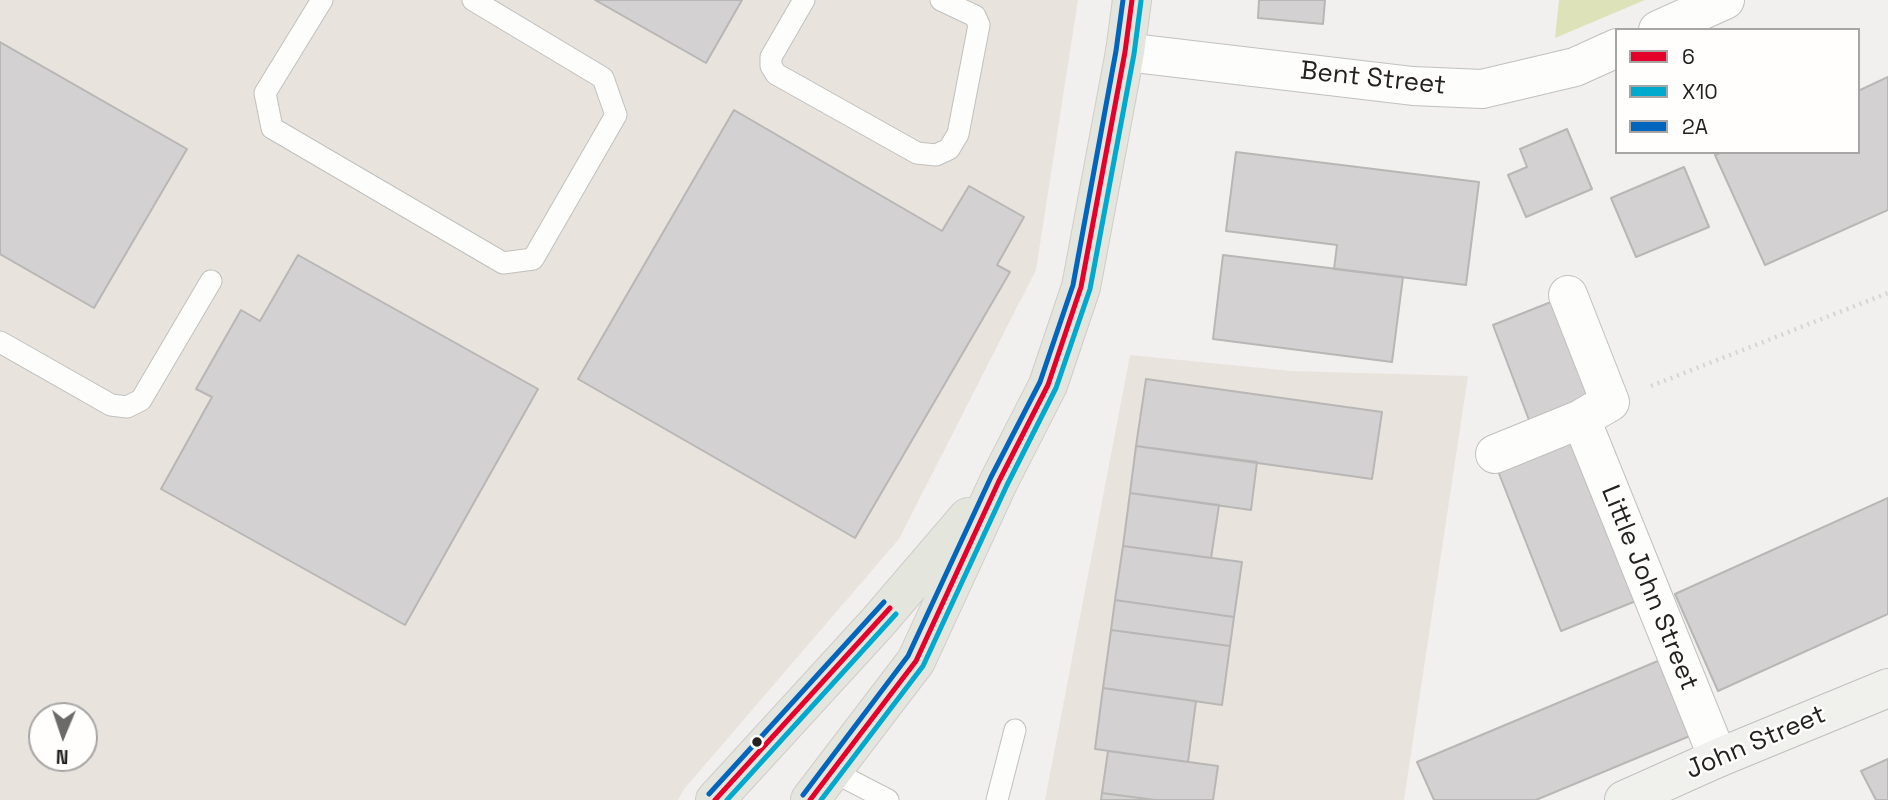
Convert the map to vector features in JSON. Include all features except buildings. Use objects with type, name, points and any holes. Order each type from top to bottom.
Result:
[{"type":"main road","points":[[821,786],[916,661],[999,481],[1048,385],[1081,287],[1125,52],[1132,0]]},
{"type":"main road","points":[[715,800],[878,622],[999,481]]},
{"type":"main road","name":"John Street","points":[[1624,800],[1888,688]]},
{"type":"street","points":[[1662,28],[1725,0]]},
{"type":"street","name":"Bent Street","points":[[1125,52],[1413,86],[1482,89],[1575,67],[1615,49]]},
{"type":"street","name":"Little John Street","points":[[1568,295],[1595,410],[1718,758]]},
{"type":"street","points":[[1495,454],[1595,410]]},
{"type":"lane","points":[[322,0],[265,93],[272,128],[503,263],[533,258],[616,115],[603,78],[473,0]]},
{"type":"lane","points":[[804,0],[771,57],[771,66],[776,74],[917,153],[936,155],[949,149],[958,134],[979,25],[975,16],[941,0]]},
{"type":"lane","points":[[0,342],[111,405],[127,407],[141,400],[211,281]]},
{"type":"lane","points":[[997,800],[1015,730]]},
{"type":"lane","points":[[821,786],[888,800]]},
{"type":"path","points":[[1595,410],[1888,293]]},
{"type":"shaded area","points":[[0,0],[1078,0],[1036,270],[899,539],[685,788],[678,800],[0,800]]},
{"type":"shaded area","points":[[1130,355],[1292,371],[1468,376],[1404,800],[1045,800]]},
{"type":"green space","points":[[1559,0],[1645,0],[1555,38]]},
{"type":"transit line","name":"2A","points":[[803,795],[908,656],[991,477],[1040,382],[1073,285],[1123,0]]},
{"type":"transit line","name":"6","points":[[810,800],[916,661],[999,481],[1048,385],[1081,287],[1125,52],[1132,0]]},
{"type":"transit line","name":"X10","points":[[821,800],[923,666],[1007,485],[1056,388],[1090,289],[1134,54],[1141,1]]},
{"type":"transit line","name":"2A","points":[[709,794],[884,602]]},
{"type":"transit line","name":"6","points":[[715,800],[890,608]]},
{"type":"transit line","name":"X10","points":[[727,800],[896,614]]}]
